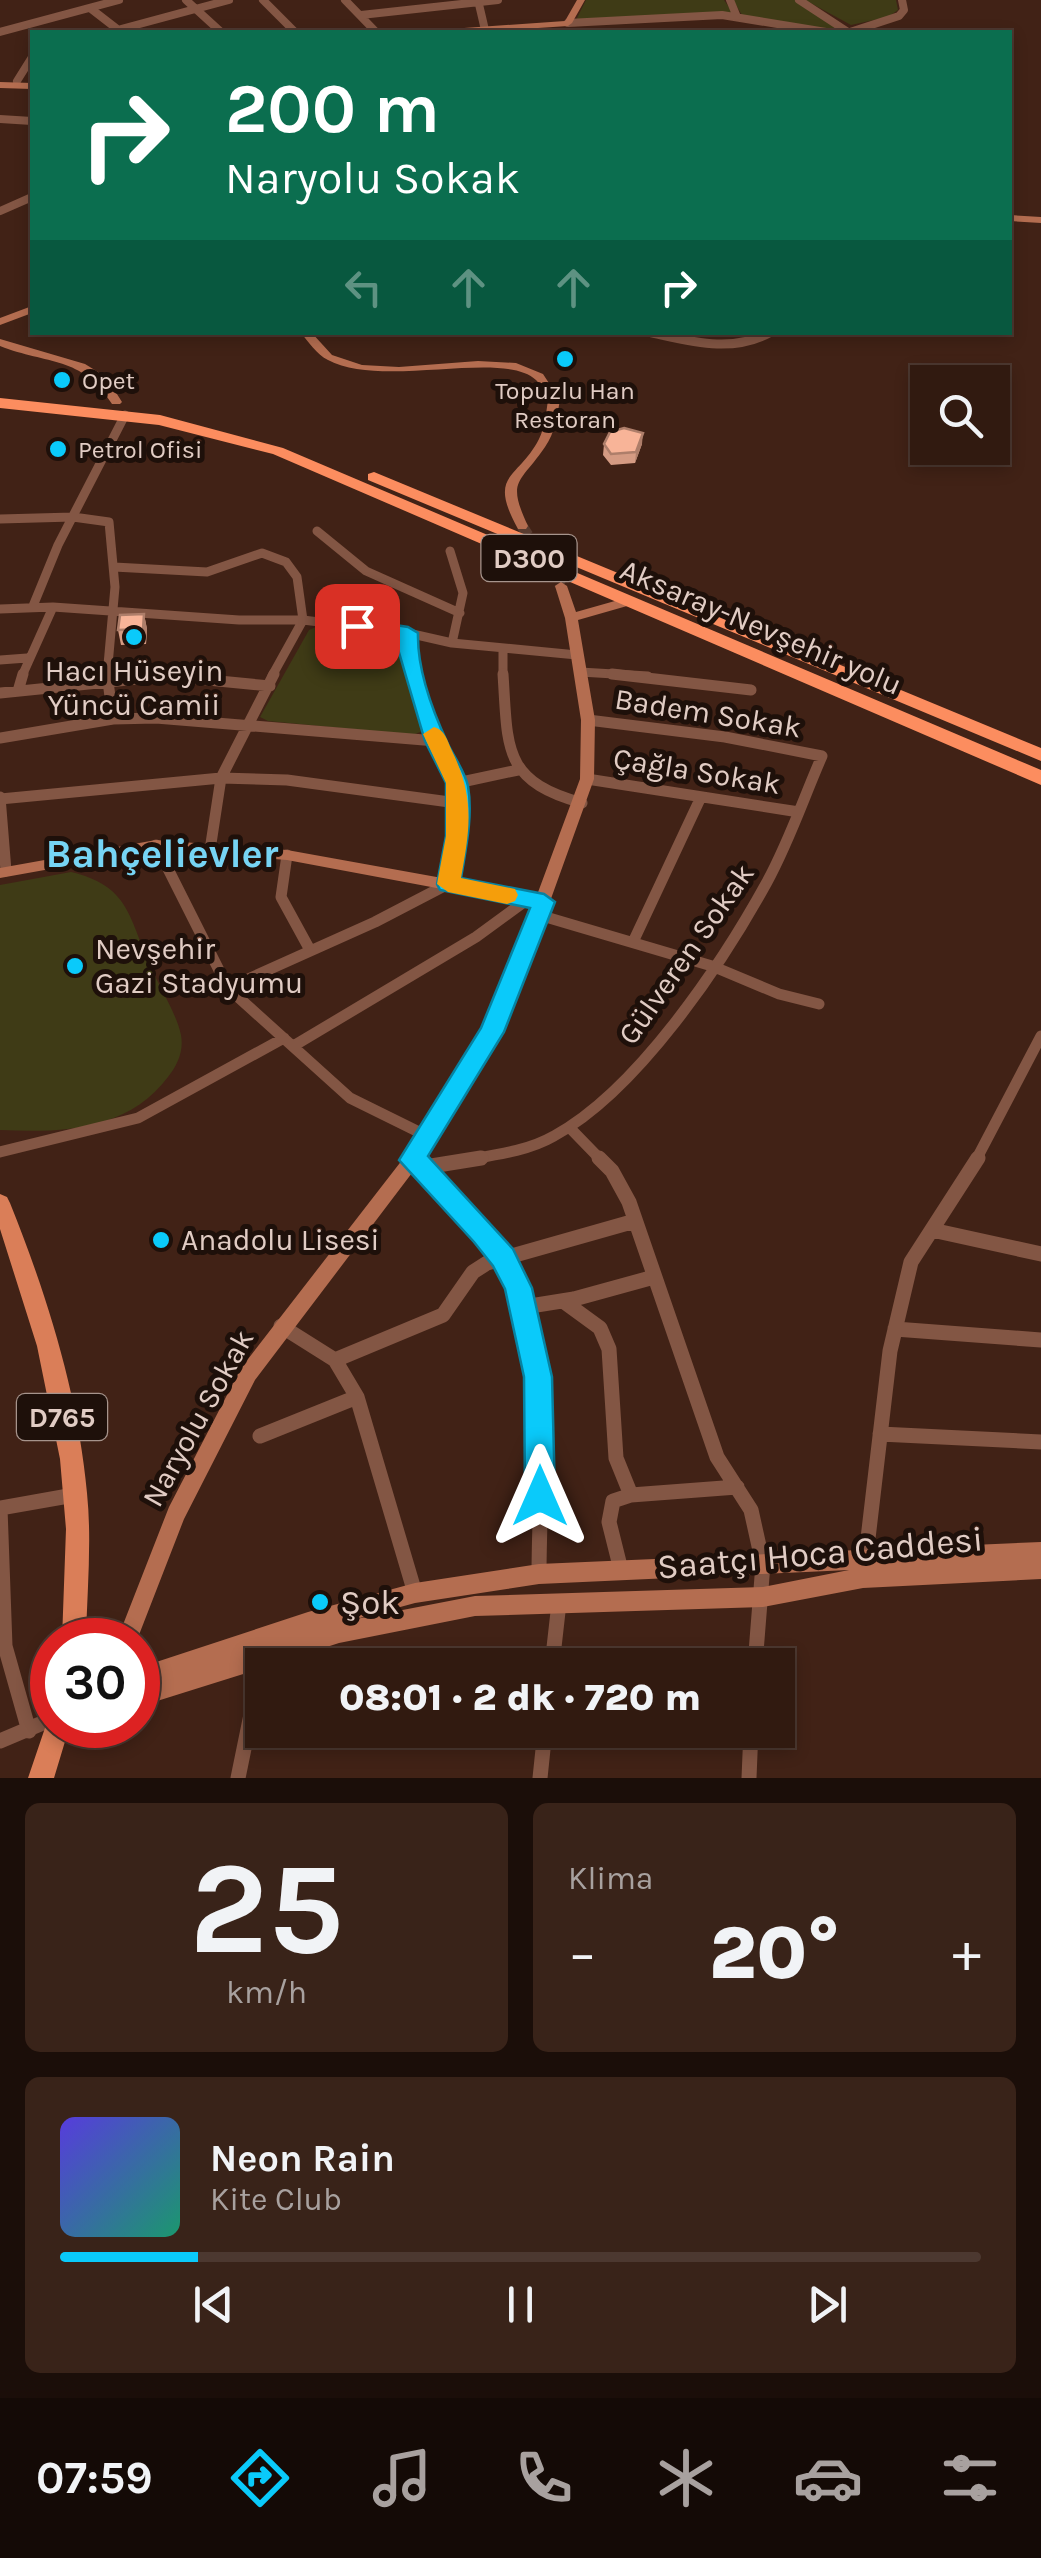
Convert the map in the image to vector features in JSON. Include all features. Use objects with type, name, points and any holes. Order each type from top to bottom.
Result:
[{"type":"highway","name":"Aksaray-Nevşehir yolu","points":[[0,393],[121,408],[278,451],[1010,763],[1041,781]]},
{"type":"highway","name":"Aksaray-Nevşehir yolu","points":[[0,403],[186,413],[278,437],[1041,755]]},
{"type":"main road","name":"D765","points":[[0,1203],[7,1240],[60,1403],[76,1495],[74,1618]]},
{"type":"main road","points":[[40,1778],[50,1748]]},
{"type":"street","points":[[0,32],[119,0]]},
{"type":"street","points":[[186,0],[219,30]]},
{"type":"street","points":[[124,30],[229,0]]},
{"type":"street","points":[[263,0],[292,30]]},
{"type":"street","points":[[346,0],[374,30]]},
{"type":"street","points":[[478,0],[489,30]]},
{"type":"street","points":[[361,15],[407,4],[498,0]]},
{"type":"street","points":[[568,24],[581,0]]},
{"type":"street","points":[[730,0],[737,16]]},
{"type":"street","points":[[800,0],[846,30]]},
{"type":"street","points":[[855,30],[899,16],[904,10],[902,0]]},
{"type":"street","points":[[90,8],[115,30]]},
{"type":"street","points":[[694,30],[695,15]]},
{"type":"street","points":[[500,30],[695,15],[737,16],[813,30]]},
{"type":"street","points":[[757,20],[761,30]]},
{"type":"street","points":[[17,81],[30,60]]},
{"type":"street","points":[[0,83],[30,84]]},
{"type":"street","points":[[0,83],[30,84]]},
{"type":"street","points":[[0,118],[30,121]]},
{"type":"street","points":[[0,212],[30,198]]},
{"type":"street","points":[[1012,218],[1041,220]]},
{"type":"street","points":[[0,322],[30,310]]},
{"type":"street","points":[[307,335],[317,349],[352,368],[386,371],[492,363],[542,380],[554,400],[546,435],[516,470],[510,486],[512,504],[522,526]]},
{"type":"street","points":[[664,335],[724,346],[748,344],[764,335]]},
{"type":"street","points":[[0,342],[72,361],[91,370],[106,382],[121,408],[33,606]]},
{"type":"street","points":[[0,519],[73,517],[109,522],[114,568],[108,677],[114,719]]},
{"type":"street","points":[[317,531],[362,572],[460,613]]},
{"type":"street","points":[[450,551],[463,594],[452,643]]},
{"type":"street","points":[[114,568],[207,572],[262,553],[286,562],[296,577],[303,620],[236,742],[222,778],[210,850]]},
{"type":"street","name":"Naryolu Sokak","points":[[136,1618],[187,1489],[242,1384],[281,1326],[419,1164],[427,1136],[503,1010],[537,906],[582,803],[588,779],[588,720],[571,618],[561,586]]},
{"type":"street","points":[[571,618],[629,601]]},
{"type":"street","points":[[18,691],[27,658],[53,606]]},
{"type":"street","points":[[0,609],[53,606],[238,620],[303,620],[408,633],[452,643],[577,654]]},
{"type":"street","points":[[408,633],[408,649],[436,741],[457,783],[458,836],[448,884]]},
{"type":"street","points":[[503,649],[509,756],[523,778],[550,795],[582,803]]},
{"type":"street","points":[[0,660],[27,658]]},
{"type":"street","points":[[580,672],[640,675],[751,690]]},
{"type":"street","points":[[0,693],[108,677],[207,677],[270,686]]},
{"type":"street","points":[[0,738],[114,719],[156,718],[436,741]]},
{"type":"street","name":"Badem Sokak","points":[[588,720],[725,737],[822,756]]},
{"type":"street","name":"Gülveren Sokak","points":[[419,1164],[504,1154],[535,1144],[568,1127],[604,1101],[658,1045],[768,881],[822,756]]},
{"type":"street","points":[[457,783],[518,770]]},
{"type":"street","points":[[457,802],[287,780],[222,778],[0,798],[3,872],[156,845],[287,856],[448,884],[537,906],[712,966],[779,994],[818,1004]]},
{"type":"street","name":"Çağla Sokak","points":[[588,779],[799,812]]},
{"type":"street","points":[[633,942],[701,797]]},
{"type":"street","points":[[156,845],[228,988],[350,1098],[427,1136]]},
{"type":"street","points":[[287,856],[282,897],[310,950]]},
{"type":"street","points":[[228,988],[448,884]]},
{"type":"street","points":[[0,1152],[138,1118],[289,1042],[537,906]]},
{"type":"street","points":[[864,1569],[895,1329],[911,1262],[983,1150],[1041,1036]]},
{"type":"street","points":[[568,1127],[612,1171],[634,1221],[717,1457],[751,1510],[763,1564],[757,1648]]},
{"type":"street","points":[[419,1164],[503,1257],[524,1306],[538,1377],[540,1574]]},
{"type":"street","points":[[335,1360],[443,1315],[474,1272],[503,1257],[634,1221]]},
{"type":"street","points":[[932,1230],[1041,1254]]},
{"type":"street","points":[[524,1306],[563,1301],[654,1277]]},
{"type":"street","points":[[563,1301],[600,1328],[609,1349],[616,1458],[631,1496]]},
{"type":"street","points":[[281,1326],[335,1360],[357,1397],[415,1593]]},
{"type":"street","points":[[895,1329],[1041,1340]]},
{"type":"street","points":[[260,1436],[357,1397]]},
{"type":"street","points":[[880,1434],[1041,1442]]},
{"type":"street","points":[[621,1570],[609,1522],[613,1501],[736,1487]]},
{"type":"street","points":[[0,1741],[29,1731],[2,1646],[0,1508],[76,1495]]},
{"type":"street","name":"Saatçı Hoca Caddesi","points":[[289,1648],[339,1633],[475,1606],[763,1597],[864,1569],[1041,1552]]},
{"type":"street","name":"Saatçı Hoca Caddesi","points":[[160,1671],[308,1622],[415,1593],[540,1574],[763,1564],[1041,1570]]},
{"type":"street","points":[[554,1648],[559,1603]]},
{"type":"street","name":"Saatçı Hoca Caddesi","points":[[160,1690],[245,1662]]},
{"type":"street","points":[[238,1778],[245,1742]]},
{"type":"street","points":[[540,1778],[543,1748]]},
{"type":"street","points":[[749,1778],[751,1748]]},
{"type":"shaded area","points":[[586,0],[724,0],[733,13],[576,20]]},
{"type":"shaded area","points":[[733,0],[795,0],[839,29],[825,30],[742,15]]},
{"type":"shaded area","points":[[805,0],[896,0],[898,10],[888,17],[851,25]]},
{"type":"shaded area","points":[[316,627],[398,639],[425,730],[413,735],[268,721],[260,717],[309,630]]},
{"type":"shaded area","name":"Nevşehir Gazi Stadyumu","points":[[71,872],[105,885],[124,905],[175,1017],[181,1053],[152,1095],[113,1118],[70,1129],[0,1130],[0,885]]},
{"type":"building","points":[[624,428],[643,433],[636,452],[611,454],[604,444],[610,432]]},
{"type":"building","points":[[144,614],[143,629],[118,630],[120,615]]},
{"type":"tunnel","points":[[522,526],[561,586]]},
{"type":"slow traffic","points":[[434,734],[457,783],[458,836],[448,884],[507,895]]},
{"type":"place","name":"Topuzlu Han Restoran","points":[[565,359]]},
{"type":"place","name":"Opet","points":[[62,380]]},
{"type":"place","name":"Petrol Ofisi","points":[[58,449]]},
{"type":"place","name":"Hacı Hüseyin Yüncü Camii","points":[[134,637]]},
{"type":"place","name":"Nevşehir Gazi Stadyumu","points":[[75,966]]},
{"type":"place","name":"Anadolu Lisesi","points":[[161,1240]]},
{"type":"place","name":"Şok","points":[[320,1602]]},
{"type":"district","name":"Bahçelievler","points":[[162,853]]},
{"type":"route","points":[[357,626],[408,633],[417,684],[436,741],[457,783],[458,836],[448,884],[544,902],[492,1032],[412,1160],[426,1167],[484,1233],[503,1257],[518,1288],[538,1377],[540,1496]]}]
